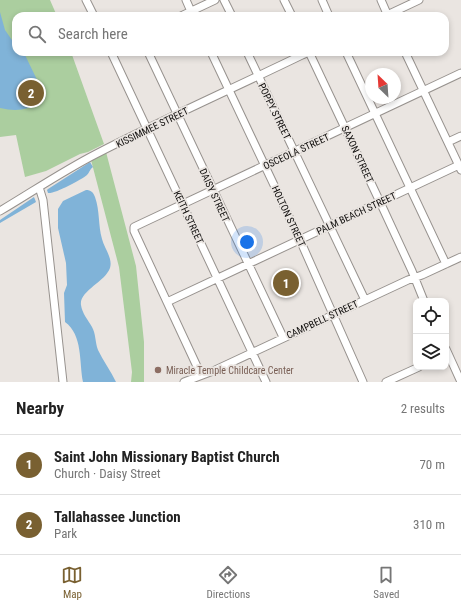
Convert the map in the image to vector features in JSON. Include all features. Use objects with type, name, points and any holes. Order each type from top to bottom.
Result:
[{"type":"street","points":[[86,0],[92,12]]},
{"type":"street","points":[[186,0],[191,12]]},
{"type":"street","points":[[195,12],[215,0]]},
{"type":"street","points":[[224,0],[230,12]]},
{"type":"street","points":[[284,0],[290,12]]},
{"type":"street","points":[[322,0],[327,12]]},
{"type":"street","points":[[381,0],[386,12]]},
{"type":"street","points":[[395,12],[419,0]]},
{"type":"street","name":"KEITH STREET","points":[[113,56],[266,382]]},
{"type":"street","name":"DAISY STREET","points":[[150,56],[283,337]]},
{"type":"street","name":"HOLTON STREET","points":[[213,56],[300,240],[363,382]]},
{"type":"street","name":"POPPY STREET","points":[[249,56],[365,300]]},
{"type":"street","name":"KISSIMMEE STREET","points":[[0,211],[90,157],[300,56]]},
{"type":"street","name":"SAXON STREET","points":[[311,56],[346,127],[423,298]]},
{"type":"street","points":[[348,56],[446,264]]},
{"type":"street","points":[[407,56],[460,167]]},
{"type":"street","name":"OSCEOLA STREET","points":[[167,302],[133,229],[135,226],[461,73]]},
{"type":"street","points":[[448,142],[461,136]]},
{"type":"street","name":"PALM BEACH STREET","points":[[167,302],[410,188],[460,167]]},
{"type":"street","points":[[39,187],[42,200],[63,382]]},
{"type":"street","name":"CAMPBELL STREET","points":[[184,382],[461,257]]},
{"type":"street","points":[[167,302],[201,375]]},
{"type":"street","points":[[449,357],[461,382]]},
{"type":"street","points":[[386,382],[413,370]]},
{"type":"green space","points":[[0,0],[50,0],[55,12],[12,12],[12,56],[72,56],[104,144],[46,171],[25,177],[16,135],[0,137]]},
{"type":"green space","points":[[106,152],[136,266],[144,342],[144,382],[131,382],[132,372],[119,267],[91,160]]},
{"type":"water","points":[[0,12],[5,30],[12,40],[12,56],[25,56],[44,97],[42,102],[32,107],[17,110],[0,108]]},
{"type":"water","points":[[90,162],[93,167],[87,175],[62,189],[48,193],[48,189]]},
{"type":"water","points":[[86,190],[92,192],[95,197],[98,208],[101,234],[111,264],[103,278],[84,295],[81,300],[81,305],[93,330],[98,350],[116,382],[83,382],[78,341],[71,327],[65,322],[64,293],[67,285],[66,263],[58,228],[58,209],[63,201]]},
{"type":"water","points":[[34,197],[36,202],[0,223],[0,220]]},
{"type":"place","name":"Tallahassee Junction","points":[[31,93]]},
{"type":"place","name":"Saint John Missionary Baptist Church","points":[[286,283]]},
{"type":"place","name":"Miracle Temple Childcare Center","points":[[158,370]]}]
